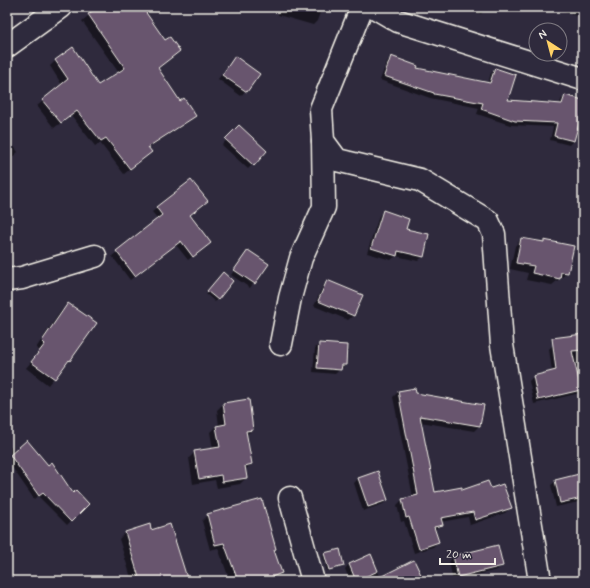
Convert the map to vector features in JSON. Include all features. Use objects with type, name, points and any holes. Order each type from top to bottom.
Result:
[{"type":"street","points":[[7,46],[61,7]]},
{"type":"street","points":[[281,344],[290,298],[301,258],[324,207],[321,109],[362,7]]},
{"type":"street","points":[[374,7],[398,22],[583,79]]},
{"type":"street","points":[[323,141],[337,160],[420,180],[488,221],[494,234],[502,345],[540,581]]},
{"type":"street","points":[[7,280],[22,278],[95,256]]},
{"type":"street","points":[[290,498],[313,581]]},
{"type":"building","points":[[98,7],[142,7],[165,40],[170,37],[180,51],[158,68],[180,101],[184,98],[196,116],[148,147],[152,152],[130,169],[106,138],[101,141],[77,111],[61,123],[42,100],[68,79],[55,60],[73,47],[98,85],[125,68],[88,14]]},
{"type":"building","points":[[235,56],[260,74],[247,92],[222,75]]},
{"type":"building","points":[[391,56],[418,66],[417,68],[490,83],[495,68],[516,75],[508,100],[562,104],[565,95],[583,100],[583,109],[574,141],[554,136],[557,123],[515,121],[481,109],[483,103],[434,94],[384,76]]},
{"type":"building","points":[[239,125],[267,151],[254,166],[225,139]]},
{"type":"building","points":[[191,180],[208,201],[190,215],[211,243],[193,257],[181,241],[135,276],[116,251],[162,215],[156,207]]},
{"type":"building","points":[[383,210],[409,219],[406,229],[429,234],[424,257],[398,251],[397,256],[371,248]]},
{"type":"building","points":[[521,238],[544,242],[544,240],[574,246],[568,273],[561,272],[560,279],[532,273],[534,266],[516,263]]},
{"type":"building","points":[[248,250],[269,264],[255,284],[234,270]]},
{"type":"building","points":[[223,272],[233,281],[218,300],[207,291]]},
{"type":"building","points":[[327,280],[363,295],[354,316],[318,301]]},
{"type":"building","points":[[68,303],[97,323],[55,379],[31,362],[45,344],[42,341]]},
{"type":"building","points":[[583,334],[583,350],[572,351],[581,390],[538,400],[533,376],[556,370],[552,338]]},
{"type":"building","points":[[319,343],[347,345],[346,365],[342,365],[341,370],[317,368]]},
{"type":"building","points":[[415,388],[416,393],[484,405],[480,426],[420,416],[435,492],[462,487],[462,490],[488,481],[491,488],[503,484],[512,508],[475,520],[473,512],[441,518],[443,525],[434,527],[439,542],[419,549],[409,517],[406,518],[402,499],[418,495],[398,391]]},
{"type":"building","points":[[249,399],[253,430],[246,431],[252,464],[245,466],[247,478],[222,482],[221,475],[199,479],[194,451],[220,447],[216,426],[226,424],[223,403]]},
{"type":"building","points":[[27,440],[48,465],[52,462],[73,493],[76,490],[89,504],[71,522],[43,493],[39,496],[10,455]]},
{"type":"building","points":[[378,471],[388,500],[368,507],[358,478]]},
{"type":"building","points":[[583,473],[583,498],[560,503],[555,480]]},
{"type":"building","points":[[262,499],[276,549],[274,550],[282,573],[261,581],[238,581],[224,543],[215,545],[207,514]]},
{"type":"building","points":[[150,524],[151,530],[170,524],[188,581],[140,581],[125,532]]},
{"type":"building","points":[[498,545],[503,566],[458,577],[453,556]]},
{"type":"building","points":[[340,549],[344,566],[329,570],[324,553]]},
{"type":"building","points":[[371,554],[378,571],[356,581],[349,564]]},
{"type":"building","points":[[414,560],[424,581],[372,581]]}]
